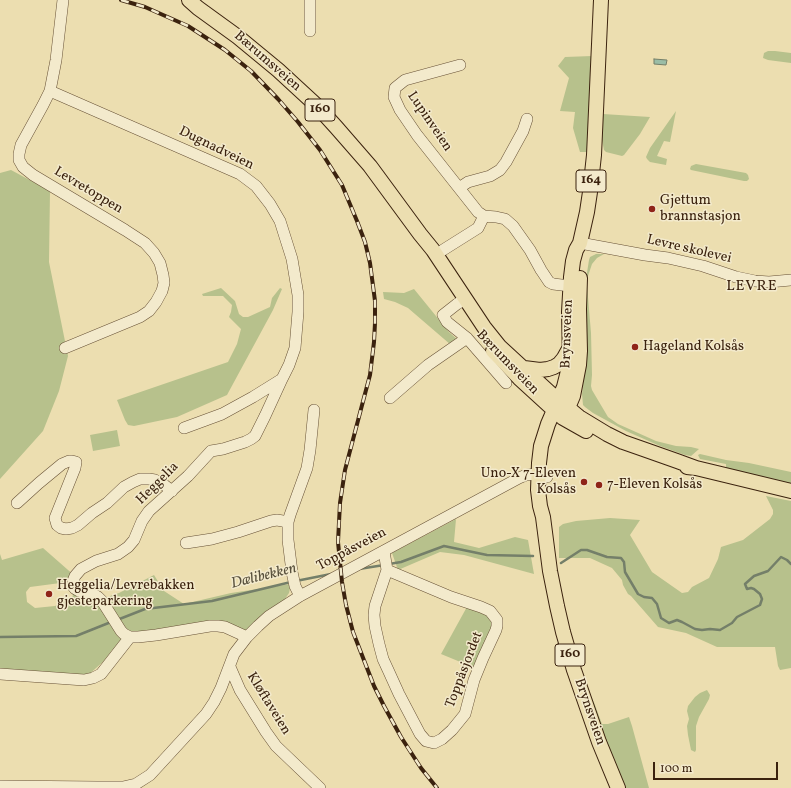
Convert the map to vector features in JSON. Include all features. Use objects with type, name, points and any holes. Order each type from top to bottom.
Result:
[{"type":"main road","name":"Bærumsveien","points":[[180,0],[194,4],[221,23],[278,70],[316,105],[370,166],[406,213],[420,234],[438,271],[461,301],[500,347],[524,368],[574,425],[626,451],[649,459],[675,466],[696,468],[791,490]]},
{"type":"main road","name":"Brynsveien","points":[[601,0],[594,156],[588,201],[580,243],[582,253],[569,312],[570,363],[564,387],[558,427],[550,448],[547,466],[541,478],[546,507],[543,517],[550,571],[557,606],[568,649],[599,742],[618,788]]},
{"type":"main road","name":"Brynsveien","points":[[561,409],[572,396],[579,365],[580,351],[575,286]]},
{"type":"main road","name":"Bærumsveien","points":[[461,301],[471,325],[497,356],[519,378],[561,409]]},
{"type":"main road","points":[[524,368],[540,370],[554,367],[559,364],[570,349]]},
{"type":"street","name":"Levretoppen","points":[[63,0],[56,60],[50,91],[44,105],[21,145],[19,160],[23,167],[33,175],[145,243],[154,253],[160,264],[164,283],[162,291],[156,302],[149,311],[140,317],[65,348]]},
{"type":"street","points":[[310,0],[310,31]]},
{"type":"street","name":"Lupinveien","points":[[460,65],[405,80],[395,88],[394,97],[400,110],[417,135],[478,212],[484,216]]},
{"type":"street","name":"Dugnadveien","points":[[50,91],[240,174],[256,186],[270,204],[280,221],[296,277],[298,312],[295,348],[282,379]]},
{"type":"street","points":[[459,188],[468,182],[490,176],[500,170],[523,131],[527,119]]},
{"type":"street","points":[[443,250],[478,228],[484,216],[505,219],[513,226],[526,244],[549,282],[553,284],[575,286]]},
{"type":"street","name":"Levre skolevei","points":[[580,243],[674,259],[703,266],[736,277],[756,281],[769,282],[791,280]]},
{"type":"street","name":"Bærumsveien","points":[[461,301],[443,315],[448,322],[466,338],[506,383]]},
{"type":"street","name":"Bærumsveien","points":[[390,398],[428,365],[466,338]]},
{"type":"street","points":[[184,428],[222,414],[282,379]]},
{"type":"street","name":"Heggelia","points":[[127,635],[98,597],[74,588],[73,581],[75,576],[81,569],[118,554],[128,547],[134,540],[142,521],[149,511],[188,476],[211,451],[223,449],[251,439],[265,416],[282,379]]},
{"type":"street","points":[[300,596],[295,586],[292,572],[288,540],[288,522],[307,468],[314,410]]},
{"type":"street","points":[[17,503],[62,464],[68,461],[76,462],[76,468],[55,518],[57,525],[66,529],[78,525],[124,487],[133,482],[149,479],[155,480],[172,490]]},
{"type":"street","name":"Toppåsveien","points":[[0,786],[97,788],[122,787],[136,784],[150,775],[206,714],[221,688],[234,654],[247,637],[269,616],[300,596],[526,475],[541,478]]},
{"type":"street","points":[[186,543],[218,537],[272,521],[277,520],[288,522]]},
{"type":"street","name":"Toppåsjordet","points":[[384,551],[387,570],[375,606],[374,614],[375,626],[383,660],[420,734],[426,741],[434,743],[442,740],[465,714],[474,680],[496,630],[497,620],[490,611],[444,594],[387,570]]},
{"type":"street","points":[[0,674],[84,680],[93,678],[101,674],[127,635],[138,637],[218,626],[225,627],[247,637]]},
{"type":"street","name":"Kløftaveien","points":[[230,667],[240,690],[276,746],[320,788]]},
{"type":"shaded area","points":[[768,51],[791,53],[791,63],[763,58],[764,53]]},
{"type":"shaded area","points":[[592,56],[587,152],[580,152],[573,128],[575,112],[560,111],[569,78],[558,66],[565,57]]},
{"type":"shaded area","points":[[654,59],[667,60],[666,65],[654,64]]},
{"type":"shaded area","points":[[676,111],[670,142],[664,141],[657,156],[667,159],[666,165],[650,162],[646,157],[650,148]]},
{"type":"shaded area","points":[[603,114],[650,117],[640,134],[622,156],[606,152],[604,150],[602,140]]},
{"type":"shaded area","points":[[696,164],[746,173],[749,179],[744,181],[690,169],[691,166]]},
{"type":"shaded area","points":[[11,170],[50,191],[49,262],[68,356],[59,391],[43,431],[0,479],[0,173]]},
{"type":"shaded area","points":[[596,254],[604,254],[597,258],[592,264],[587,285],[591,333],[592,390],[608,417],[618,424],[656,441],[676,446],[699,449],[691,456],[660,446],[626,431],[593,413],[583,405],[582,394],[587,346],[586,279],[590,257]]},
{"type":"shaded area","points":[[221,288],[235,301],[239,314],[243,317],[248,317],[270,307],[272,298],[280,288],[282,289],[273,310],[227,395],[177,417],[134,426],[128,425],[117,400],[228,362],[237,344],[241,329],[229,317],[232,305],[223,296],[203,296],[202,294]]},
{"type":"shaded area","points":[[414,289],[449,332],[459,341],[451,345],[408,308],[384,299],[383,292],[404,293]]},
{"type":"shaded area","points":[[117,430],[120,446],[93,451],[90,435]]},
{"type":"shaded area","points":[[700,454],[791,472],[791,484],[726,469],[726,464],[700,459],[698,455]]},
{"type":"shaded area","points":[[766,496],[791,501],[791,668],[780,670],[775,647],[717,647],[686,633],[658,627],[628,594],[622,580],[612,568],[590,558],[559,558],[559,527],[563,524],[576,521],[610,518],[640,520],[630,535],[652,572],[682,593],[688,592],[692,587],[709,578],[718,559],[721,547],[743,540],[770,519],[773,514],[773,510]]},
{"type":"shaded area","points":[[456,519],[454,542],[479,548],[515,537],[528,540],[534,574],[464,555],[440,552],[398,570],[392,553]]},
{"type":"shaded area","points":[[43,548],[84,584],[99,606],[110,596],[154,575],[164,591],[184,604],[231,593],[291,584],[289,593],[285,599],[246,631],[223,621],[122,638],[116,649],[112,650],[105,660],[86,677],[0,671],[0,554],[2,560]],"holes":[[[68,582],[73,596],[55,606],[35,608],[27,602],[26,592],[30,587]]]},
{"type":"shaded area","points":[[468,605],[493,616],[494,627],[475,668],[441,654]]},
{"type":"shaded area","points":[[581,672],[602,724],[608,724],[629,717],[649,788],[623,788],[613,765]]},
{"type":"shaded area","points":[[707,690],[710,695],[709,699],[699,717],[696,726],[695,752],[691,750],[688,735],[687,726],[689,719],[687,711],[688,706],[695,697]]},
{"type":"waterway","name":"Dælibekken","points":[[389,564],[401,562],[444,546],[487,555],[533,556]]},
{"type":"waterway","name":"Dælibekken","points":[[561,563],[581,550],[587,550],[607,557],[621,558],[624,562],[625,572],[638,594],[644,597],[652,598],[657,604],[661,618],[669,623],[677,620],[695,629],[702,630],[720,630],[732,623],[737,617],[760,605],[762,599],[760,594],[754,589],[747,589],[745,584],[754,576],[768,571],[781,557],[791,564]]},
{"type":"waterway","name":"Dælibekken","points":[[359,569],[384,565]]},
{"type":"waterway","name":"Dælibekken","points":[[296,581],[331,574]]},
{"type":"waterway","name":"Dælibekken","points":[[117,620],[145,609],[212,601],[291,582]]},
{"type":"waterway","name":"Dælibekken","points":[[0,637],[76,636],[111,622]]},
{"type":"railway","points":[[121,0],[145,7],[188,26],[225,50],[251,71],[278,99],[320,150],[342,185],[357,221],[365,242],[370,263],[375,301],[375,323],[370,375],[345,470],[340,503],[338,542],[342,582],[353,632],[374,686],[401,737],[421,768],[437,788]]},
{"type":"place","name":"Gjettum brannstasjon","points":[[652,209]]},
{"type":"place","name":"Hageland Kolsås","points":[[635,347]]},
{"type":"place","name":"Uno-X 7-Eleven Kolsås","points":[[584,482]]},
{"type":"place","name":"7-Eleven Kolsås","points":[[599,485]]},
{"type":"place","name":"Heggelia/Levrebakken gjesteparkering","points":[[49,594]]},
{"type":"district","name":"LEVRE","points":[[752,287]]}]
